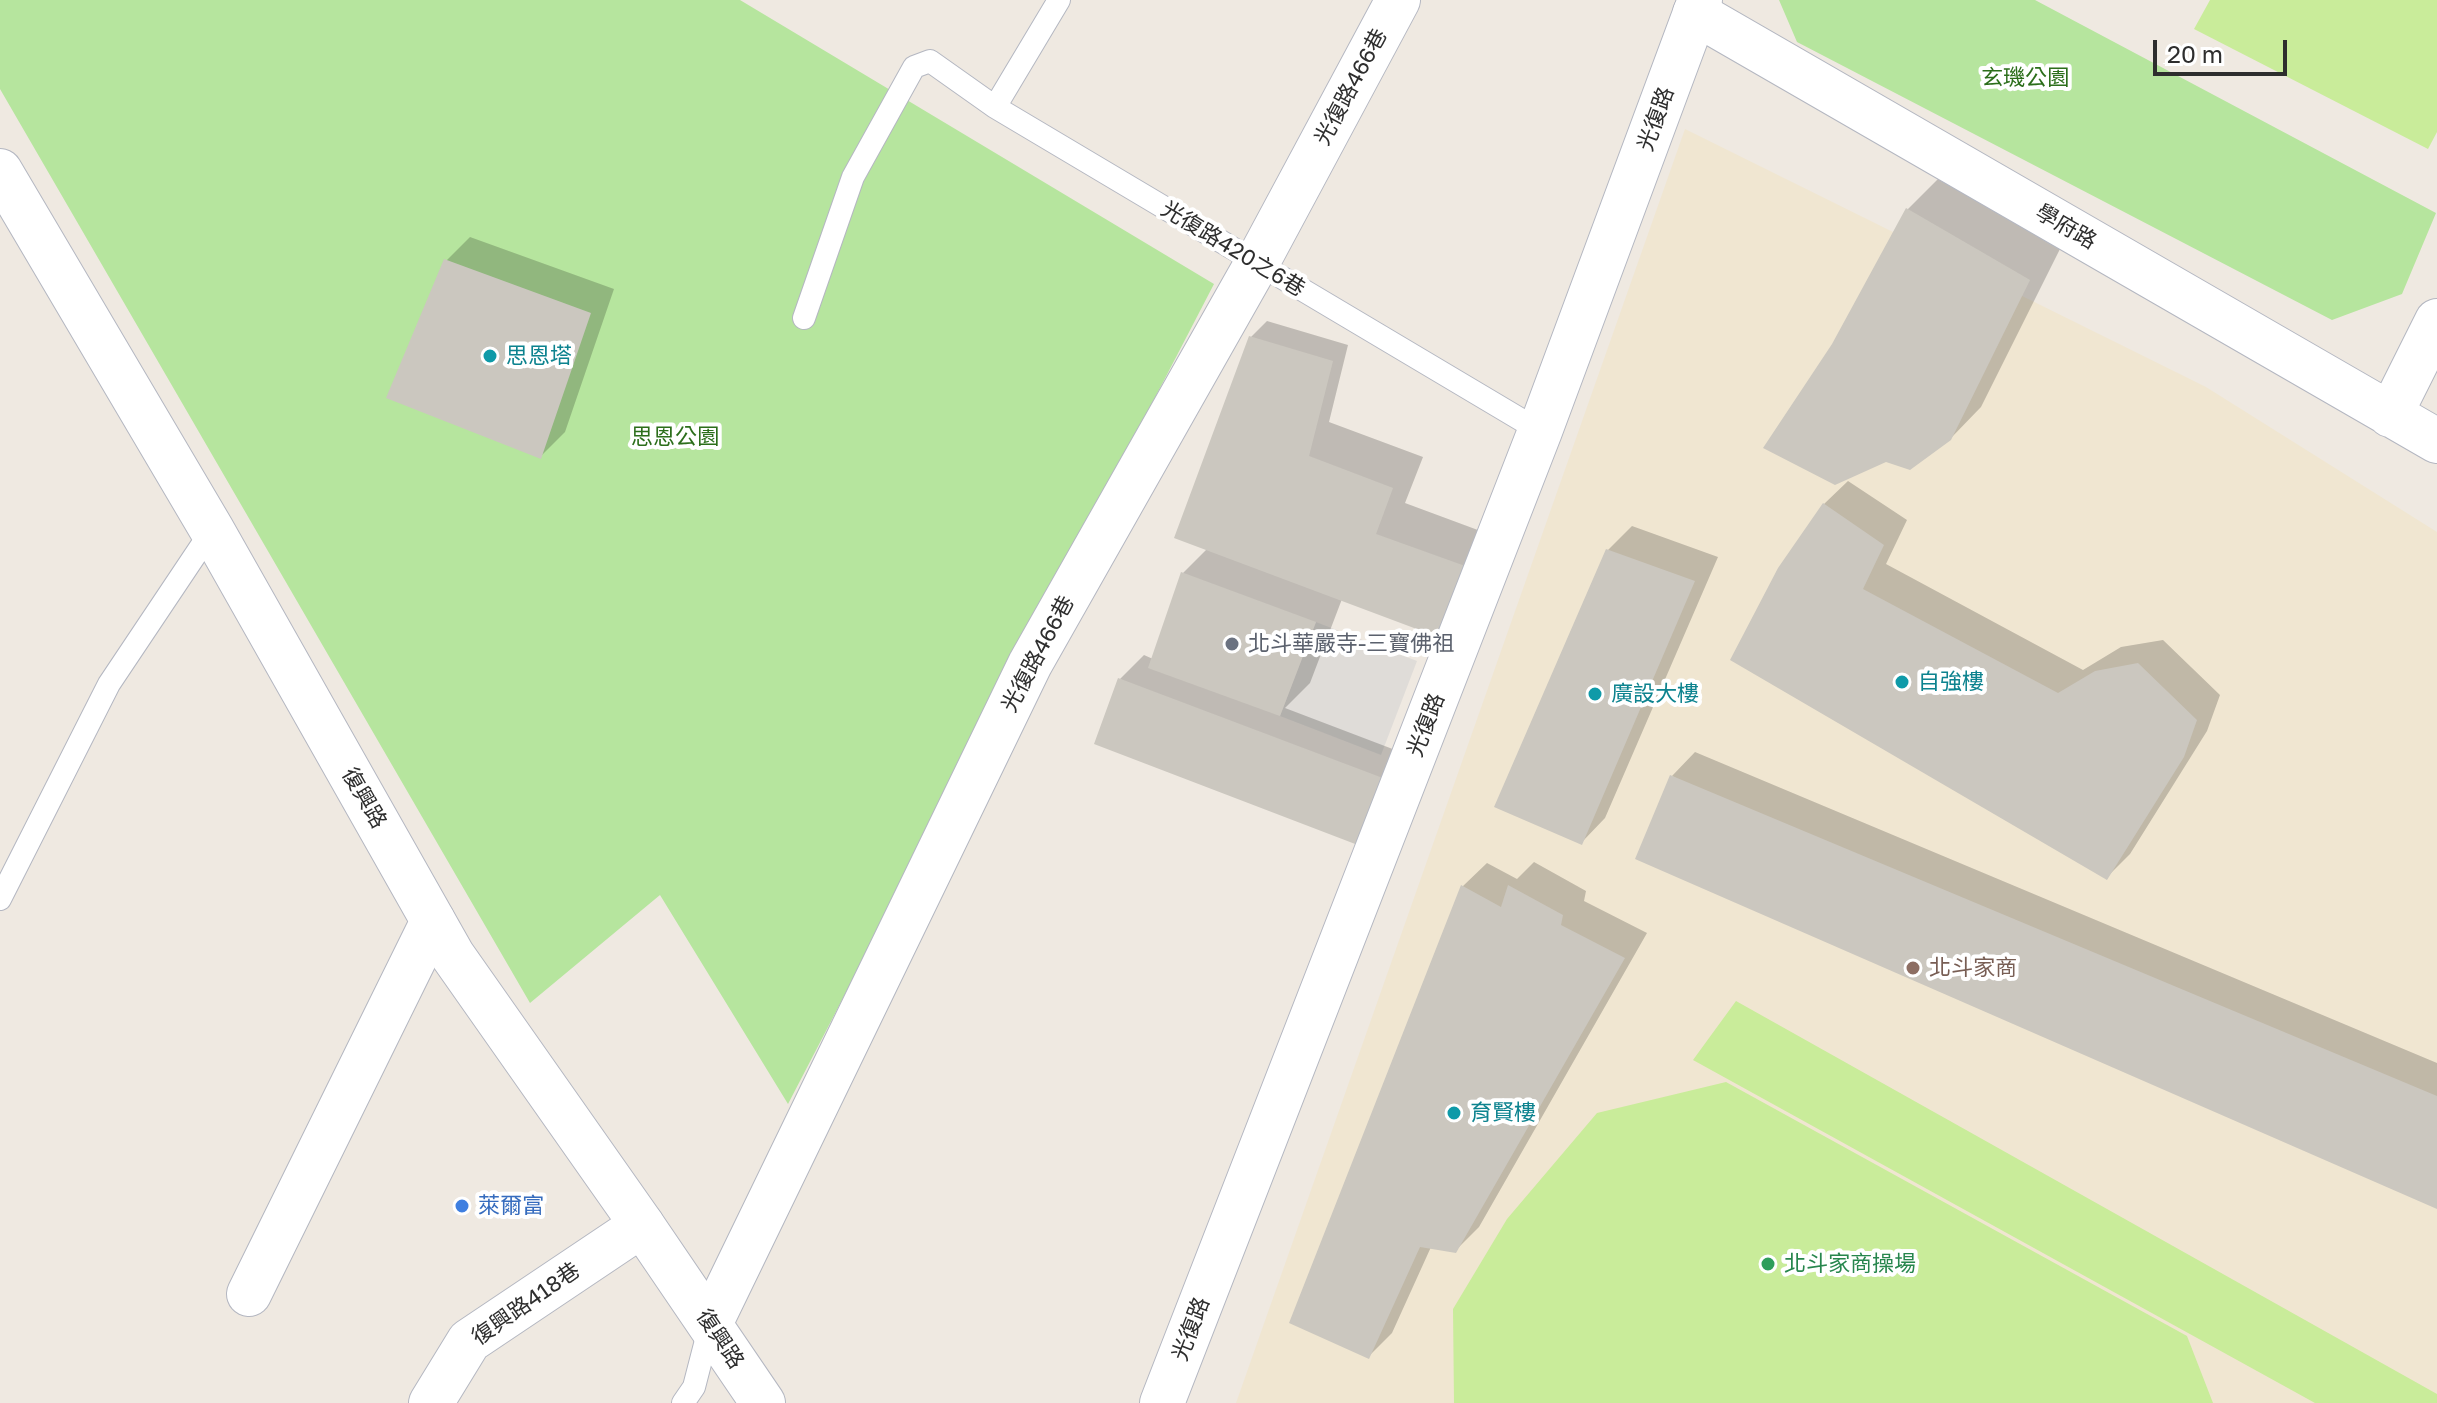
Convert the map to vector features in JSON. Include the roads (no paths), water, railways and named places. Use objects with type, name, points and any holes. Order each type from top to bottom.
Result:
[{"type":"street","name":"光復路466巷","points":[[710,1324],[1030,664],[1257,263],[1391,2]]},
{"type":"street","name":"學府路","points":[[1698,6],[2437,441]]},
{"type":"street","name":"光復路","points":[[1162,1403],[1540,431],[1698,6]]},
{"type":"street","name":"復興路","points":[[0,171],[212,530],[453,956],[710,1324],[752,1397]]},
{"type":"street","points":[[2390,415],[2437,321]]},
{"type":"street","points":[[249,1294],[433,921]]},
{"type":"street","name":"復興路418巷","points":[[431,1403],[469,1341],[642,1225]]},
{"type":"lane","points":[[995,107],[1059,0]]},
{"type":"lane","name":"光復路420之6巷","points":[[804,318],[853,177],[914,67],[930,61],[995,107],[1540,431]]},
{"type":"lane","points":[[0,899],[109,684],[212,530]]},
{"type":"lane","points":[[683,1403],[694,1387],[710,1324]]},
{"type":"place","name":"思恩塔","points":[[490,356]]},
{"type":"place","name":"北斗華嚴寺-三寶佛祖","points":[[1232,644]]},
{"type":"place","name":"自強樓","points":[[1902,682]]},
{"type":"place","name":"廣設大樓","points":[[1595,694]]},
{"type":"place","name":"北斗家商","points":[[1913,968]]},
{"type":"place","name":"育賢樓","points":[[1454,1113]]},
{"type":"place","name":"萊爾富","points":[[462,1206]]},
{"type":"place","name":"北斗家商操場","points":[[1768,1264]]},
{"type":"park label","name":"玄璣公園","points":[[2025,78]]},
{"type":"park label","name":"思恩公園","points":[[675,437]]}]
